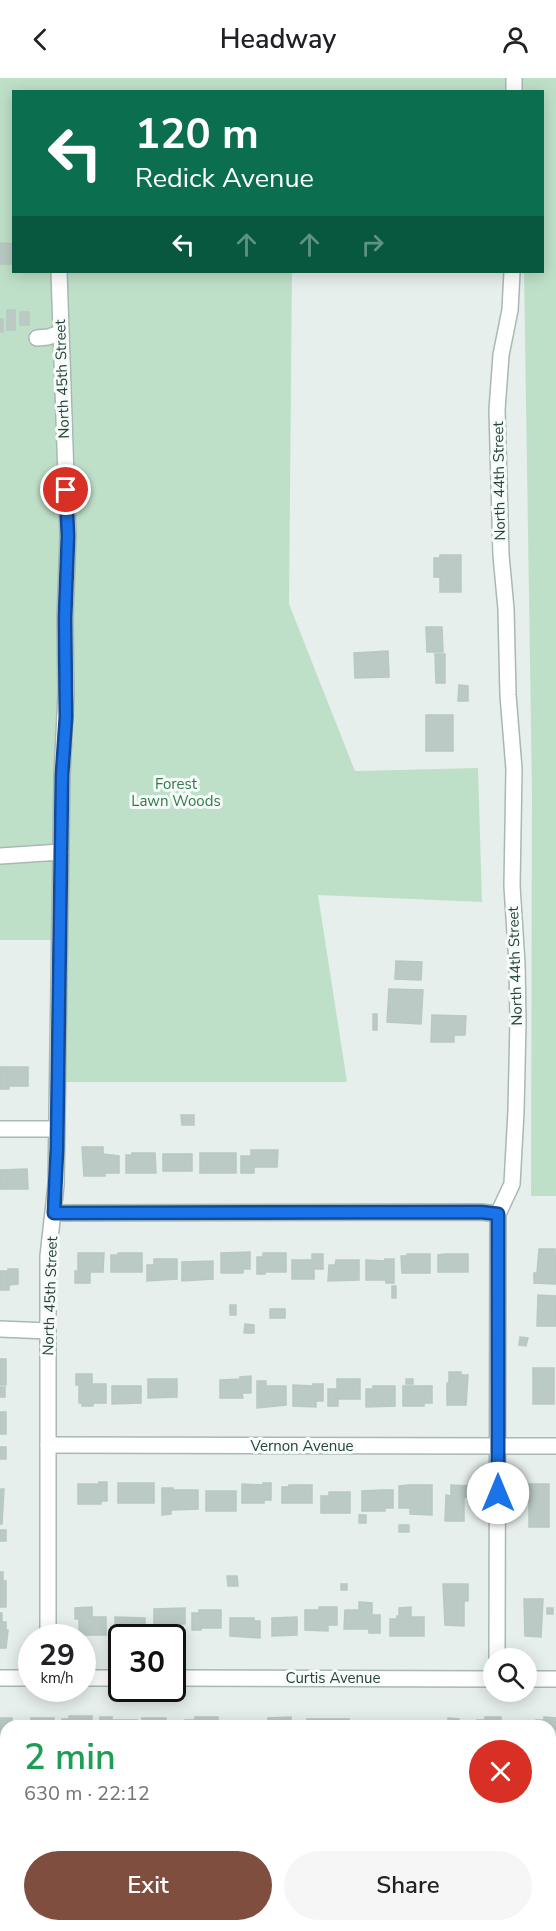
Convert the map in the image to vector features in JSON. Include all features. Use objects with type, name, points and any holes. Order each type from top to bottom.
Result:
[{"type":"street","name":"North 45th Street","points":[[48,1624],[48,1256],[54,1213],[57,1129],[68,536],[59,273]]},
{"type":"street","name":"North 44th Street","points":[[497,1648],[498,1214],[512,1184],[518,1021],[518,964],[512,886],[514,769],[501,555],[497,410],[501,355],[510,310],[512,273]]},
{"type":"street","points":[[37,338],[60,333]]},
{"type":"street","points":[[0,856],[62,852]]},
{"type":"street","points":[[0,1129],[57,1129]]},
{"type":"street","points":[[54,1213],[481,1212],[498,1214]]},
{"type":"street","points":[[0,1329],[48,1331]]},
{"type":"street","name":"Vernon Avenue","points":[[48,1445],[556,1446]]},
{"type":"street","points":[[0,1678],[18,1678]]},
{"type":"street","name":"Curtis Avenue","points":[[186,1678],[483,1678]]},
{"type":"street","points":[[537,1679],[556,1679]]},
{"type":"green space","name":"Forest Lawn Woods","points":[[0,78],[514,78],[514,90],[12,90],[12,273],[292,273],[289,604],[355,771],[478,768],[482,902],[318,895],[347,1082],[58,1082],[60,940],[0,940]]},
{"type":"green space","points":[[521,78],[556,78],[556,1196],[531,1196],[532,793],[524,273],[544,273],[544,90],[522,90]]},
{"type":"building","points":[[0,243],[12,244],[12,264],[0,264]]},
{"type":"building","points":[[7,310],[15,310],[15,330],[7,330]]},
{"type":"building","points":[[20,312],[29,312],[29,325],[20,325]]},
{"type":"building","points":[[0,319],[3,319],[3,332],[0,332]]},
{"type":"building","points":[[440,555],[461,555],[461,592],[440,592],[440,577],[434,577],[434,558],[440,558]]},
{"type":"building","points":[[426,627],[442,627],[443,652],[427,652]]},
{"type":"building","points":[[388,651],[389,677],[355,678],[354,653]]},
{"type":"building","points":[[435,654],[445,654],[445,683],[436,683]]},
{"type":"building","points":[[459,685],[468,686],[468,701],[458,701]]},
{"type":"building","points":[[426,715],[453,715],[453,751],[426,751]]},
{"type":"building","points":[[396,961],[422,962],[421,980],[395,979]]},
{"type":"building","points":[[389,989],[423,990],[421,1024],[387,1022]]},
{"type":"building","points":[[373,1014],[377,1014],[377,1030],[373,1030]]},
{"type":"building","points":[[432,1015],[466,1016],[465,1035],[454,1035],[454,1042],[431,1042]]},
{"type":"building","points":[[0,1067],[28,1067],[28,1086],[9,1086],[9,1089],[0,1089]]},
{"type":"building","points":[[181,1115],[194,1115],[194,1125],[182,1125]]},
{"type":"building","points":[[82,1147],[103,1147],[103,1154],[119,1156],[119,1173],[84,1176]]},
{"type":"building","points":[[251,1150],[278,1150],[277,1167],[254,1167],[254,1173],[241,1173],[241,1156],[251,1156]]},
{"type":"building","points":[[132,1153],[155,1153],[156,1173],[126,1173],[126,1155],[132,1155]]},
{"type":"building","points":[[200,1153],[236,1153],[236,1173],[200,1173]]},
{"type":"building","points":[[163,1154],[192,1154],[192,1171],[163,1171]]},
{"type":"building","points":[[27,1169],[28,1189],[0,1189],[0,1170]]},
{"type":"building","points":[[539,1249],[555,1249],[556,1284],[534,1283]]},
{"type":"building","points":[[250,1252],[250,1269],[243,1269],[243,1273],[221,1273],[221,1253]]},
{"type":"building","points":[[78,1253],[104,1253],[103,1272],[90,1272],[90,1283],[75,1283]]},
{"type":"building","points":[[118,1253],[142,1253],[142,1272],[111,1272],[111,1255],[118,1255]]},
{"type":"building","points":[[263,1253],[286,1253],[286,1272],[257,1274],[257,1257],[263,1257]]},
{"type":"building","points":[[312,1254],[323,1254],[323,1269],[314,1269],[314,1279],[292,1279],[292,1260],[312,1260]]},
{"type":"building","points":[[407,1254],[430,1254],[430,1273],[402,1273],[401,1256],[407,1256]]},
{"type":"building","points":[[468,1254],[468,1272],[438,1272],[438,1255]]},
{"type":"building","points":[[154,1259],[177,1259],[177,1279],[147,1281],[147,1265],[154,1265]]},
{"type":"building","points":[[385,1259],[394,1259],[394,1283],[386,1283],[386,1280],[366,1280],[366,1260],[385,1261]]},
{"type":"building","points":[[336,1260],[359,1260],[359,1280],[328,1281],[329,1265],[335,1265]]},
{"type":"building","points":[[213,1261],[213,1279],[182,1281],[182,1262]]},
{"type":"building","points":[[8,1269],[18,1269],[18,1284],[9,1285],[9,1290],[0,1290],[0,1271],[8,1271]]},
{"type":"building","points":[[392,1286],[396,1286],[396,1298],[392,1298]]},
{"type":"building","points":[[538,1295],[556,1296],[556,1326],[537,1326]]},
{"type":"building","points":[[230,1305],[236,1305],[236,1315],[230,1315]]},
{"type":"building","points":[[270,1309],[285,1309],[285,1318],[270,1318]]},
{"type":"building","points":[[245,1324],[254,1325],[254,1333],[244,1333]]},
{"type":"building","points":[[520,1337],[528,1338],[526,1346],[519,1345]]},
{"type":"building","points":[[0,1359],[6,1359],[6,1385],[0,1385]]},
{"type":"building","points":[[533,1368],[554,1368],[554,1404],[533,1404]]},
{"type":"building","points":[[449,1372],[461,1372],[461,1375],[468,1375],[466,1405],[447,1405]]},
{"type":"building","points":[[76,1374],[92,1374],[92,1384],[106,1384],[106,1403],[82,1406],[82,1403],[79,1403],[79,1385],[76,1385]]},
{"type":"building","points":[[251,1376],[251,1393],[242,1393],[243,1398],[220,1398],[220,1380]]},
{"type":"building","points":[[148,1379],[177,1379],[177,1397],[148,1398]]},
{"type":"building","points":[[337,1379],[360,1379],[360,1399],[338,1399],[338,1406],[328,1406],[328,1389],[337,1389]]},
{"type":"building","points":[[406,1379],[413,1379],[413,1384],[406,1384]]},
{"type":"building","points":[[257,1381],[266,1381],[266,1386],[286,1386],[286,1405],[257,1408]]},
{"type":"building","points":[[313,1384],[323,1384],[323,1401],[316,1401],[316,1407],[293,1406],[293,1385],[313,1386]]},
{"type":"building","points":[[112,1386],[141,1386],[141,1403],[112,1404]]},
{"type":"building","points":[[373,1386],[395,1386],[395,1406],[366,1407],[366,1389],[373,1389]]},
{"type":"building","points":[[403,1386],[432,1386],[432,1403],[424,1403],[424,1406],[403,1406]]},
{"type":"building","points":[[0,1387],[5,1387],[5,1397],[0,1397]]},
{"type":"building","points":[[0,1412],[6,1412],[6,1434],[0,1434]]},
{"type":"building","points":[[0,1447],[6,1447],[6,1459],[0,1459]]},
{"type":"building","points":[[99,1482],[107,1482],[107,1501],[101,1501],[101,1504],[78,1504],[78,1484],[99,1484]]},
{"type":"building","points":[[118,1483],[154,1483],[154,1503],[118,1503]]},
{"type":"building","points":[[263,1483],[271,1483],[271,1500],[264,1500],[264,1503],[242,1503],[242,1484],[263,1485]]},
{"type":"building","points":[[529,1484],[549,1484],[549,1527],[529,1527]]},
{"type":"building","points":[[289,1485],[312,1485],[312,1503],[282,1503],[282,1487],[289,1487]]},
{"type":"building","points":[[432,1485],[432,1515],[410,1514],[410,1508],[399,1508],[399,1486]]},
{"type":"building","points":[[451,1485],[468,1486],[468,1497],[464,1497],[464,1521],[445,1521],[446,1495],[451,1496]]},
{"type":"building","points":[[162,1488],[198,1490],[198,1509],[171,1510],[171,1514],[162,1515]]},
{"type":"building","points":[[0,1489],[4,1489],[2,1524],[0,1524]]},
{"type":"building","points":[[393,1490],[393,1508],[385,1508],[385,1511],[362,1511],[362,1491]]},
{"type":"building","points":[[206,1491],[236,1491],[236,1511],[206,1511]]},
{"type":"building","points":[[329,1492],[350,1492],[350,1513],[321,1513],[321,1496],[329,1496]]},
{"type":"building","points":[[359,1515],[366,1515],[366,1523],[359,1523]]},
{"type":"building","points":[[399,1525],[409,1525],[409,1532],[399,1532]]},
{"type":"building","points":[[0,1530],[6,1530],[6,1541],[0,1541]]},
{"type":"building","points":[[0,1572],[3,1572],[3,1581],[6,1581],[6,1607],[0,1607]]},
{"type":"building","points":[[227,1576],[237,1576],[238,1586],[228,1586]]},
{"type":"building","points":[[341,1584],[347,1584],[347,1590],[341,1590]]},
{"type":"building","points":[[443,1584],[468,1584],[468,1601],[464,1601],[464,1626],[445,1625]]},
{"type":"building","points":[[524,1599],[543,1599],[541,1637],[525,1636]]},
{"type":"building","points":[[359,1602],[372,1603],[372,1615],[380,1615],[380,1633],[369,1633],[369,1629],[344,1629],[345,1610],[359,1610]]},
{"type":"building","points":[[92,1607],[92,1617],[106,1617],[106,1635],[96,1635],[96,1624],[79,1624],[79,1619],[75,1619],[75,1608]]},
{"type":"building","points":[[319,1607],[337,1607],[337,1625],[328,1625],[328,1631],[305,1630],[305,1610],[319,1610]]},
{"type":"building","points":[[411,1607],[411,1617],[424,1617],[424,1636],[390,1636],[390,1619],[397,1619],[399,1608]]},
{"type":"building","points":[[185,1608],[185,1624],[154,1624],[154,1609]]},
{"type":"building","points":[[547,1608],[553,1608],[553,1614],[547,1614]]},
{"type":"building","points":[[199,1610],[221,1610],[221,1628],[192,1630],[192,1613],[199,1613]]},
{"type":"building","points":[[0,1613],[2,1613],[2,1622],[6,1622],[6,1630],[8,1630],[6,1648],[0,1648]]},
{"type":"building","points":[[115,1617],[145,1618],[145,1624],[115,1624]]},
{"type":"building","points":[[297,1617],[297,1635],[272,1636],[272,1618]]},
{"type":"building","points":[[230,1618],[254,1618],[254,1621],[260,1621],[260,1638],[230,1636]]},
{"type":"building","points":[[69,1716],[92,1716],[92,1720],[62,1720],[69,1719]]},
{"type":"building","points":[[100,1717],[112,1717],[112,1720],[100,1720]]},
{"type":"building","points":[[195,1717],[218,1717],[218,1720],[195,1720]]},
{"type":"building","points":[[291,1717],[291,1720],[268,1720],[268,1718]]},
{"type":"building","points":[[485,1717],[501,1717],[501,1720],[485,1720]]},
{"type":"building","points":[[544,1717],[556,1718],[556,1720],[544,1720]]},
{"type":"building","points":[[0,1718],[12,1718],[12,1720],[0,1720]]},
{"type":"building","points":[[31,1718],[54,1718],[54,1720],[31,1720]]},
{"type":"building","points":[[142,1718],[166,1718],[166,1720],[142,1720]]},
{"type":"building","points":[[307,1719],[349,1719],[349,1720]]},
{"type":"route","points":[[66,490],[68,536],[65,618],[66,717],[62,775],[57,1148],[54,1213],[481,1212],[498,1214],[498,1493]]}]
